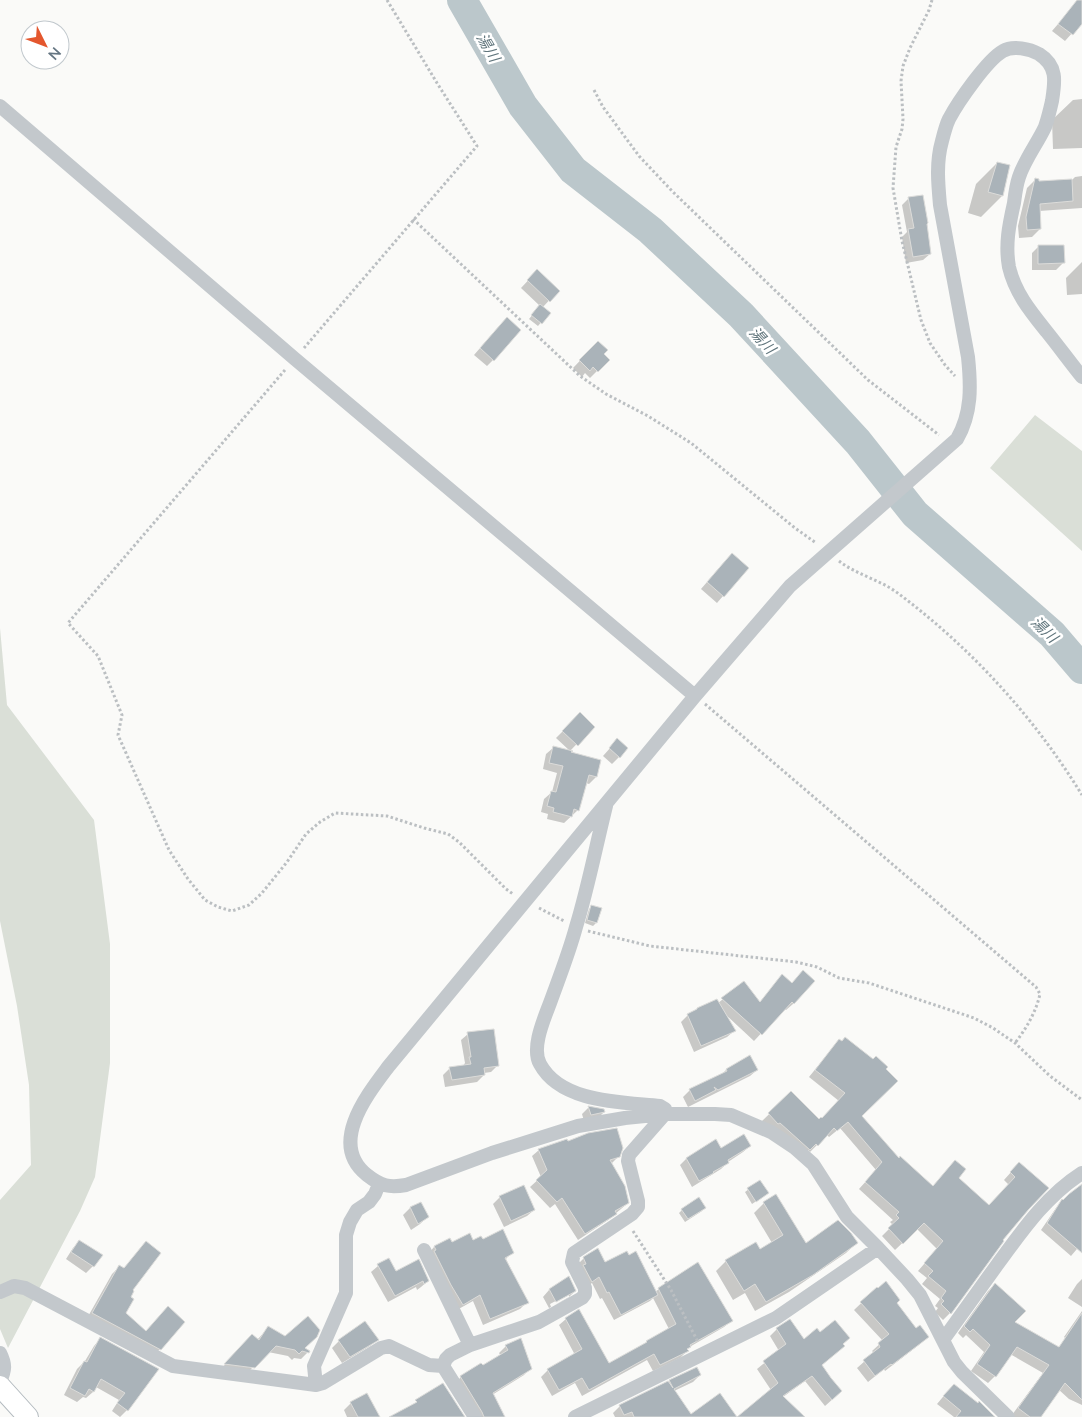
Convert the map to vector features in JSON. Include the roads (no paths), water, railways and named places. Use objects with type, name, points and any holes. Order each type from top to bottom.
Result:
[{"type":"main road","points":[[0,1384],[28,1417]]},
{"type":"street","points":[[1008,1417],[954,1362],[920,1295],[847,1217],[813,1164],[771,1132],[731,1115],[665,1114],[625,1118],[578,1126],[406,1185],[387,1186],[379,1184],[365,1173],[357,1164],[353,1155],[351,1139],[353,1124],[362,1103],[388,1067],[695,696],[790,586],[957,439],[963,429],[969,410],[970,380],[968,357],[940,204],[938,158],[948,121],[960,100],[989,63],[1004,50],[1012,48],[1025,49],[1046,58],[1053,71],[1055,85],[1050,112],[1044,128],[1018,179],[1008,238],[1009,268],[1023,302],[1082,377]]},
{"type":"street","points":[[0,106],[295,359],[695,696]]},
{"type":"street","points":[[607,803],[576,928],[538,1037],[537,1057],[546,1073],[568,1090],[579,1095],[660,1106],[665,1110],[665,1114]]},
{"type":"street","points":[[443,1366],[450,1354],[470,1345],[539,1322],[582,1298],[585,1294],[585,1288],[572,1262],[574,1253],[632,1214],[638,1207],[628,1161],[629,1154],[665,1114]]},
{"type":"street","points":[[943,1340],[1036,1214],[1069,1181],[1082,1173]]},
{"type":"street","points":[[316,1385],[314,1366],[346,1293],[346,1235],[350,1222],[357,1210],[369,1202],[379,1184]]},
{"type":"street","points":[[575,1417],[776,1318],[878,1248]]},
{"type":"street","points":[[424,1250],[470,1345]]},
{"type":"street","points":[[0,1292],[14,1286],[25,1288],[173,1366],[316,1385],[323,1383],[381,1348],[389,1346],[429,1365],[443,1366]]},
{"type":"street","points":[[0,1354],[5,1370],[0,1384]]},
{"type":"street","points":[[443,1366],[475,1417]]},
{"type":"waterway","name":"湯川","points":[[462,0],[523,106],[573,170],[650,230],[741,315],[858,442],[915,514],[1052,634],[1082,669]]}]
